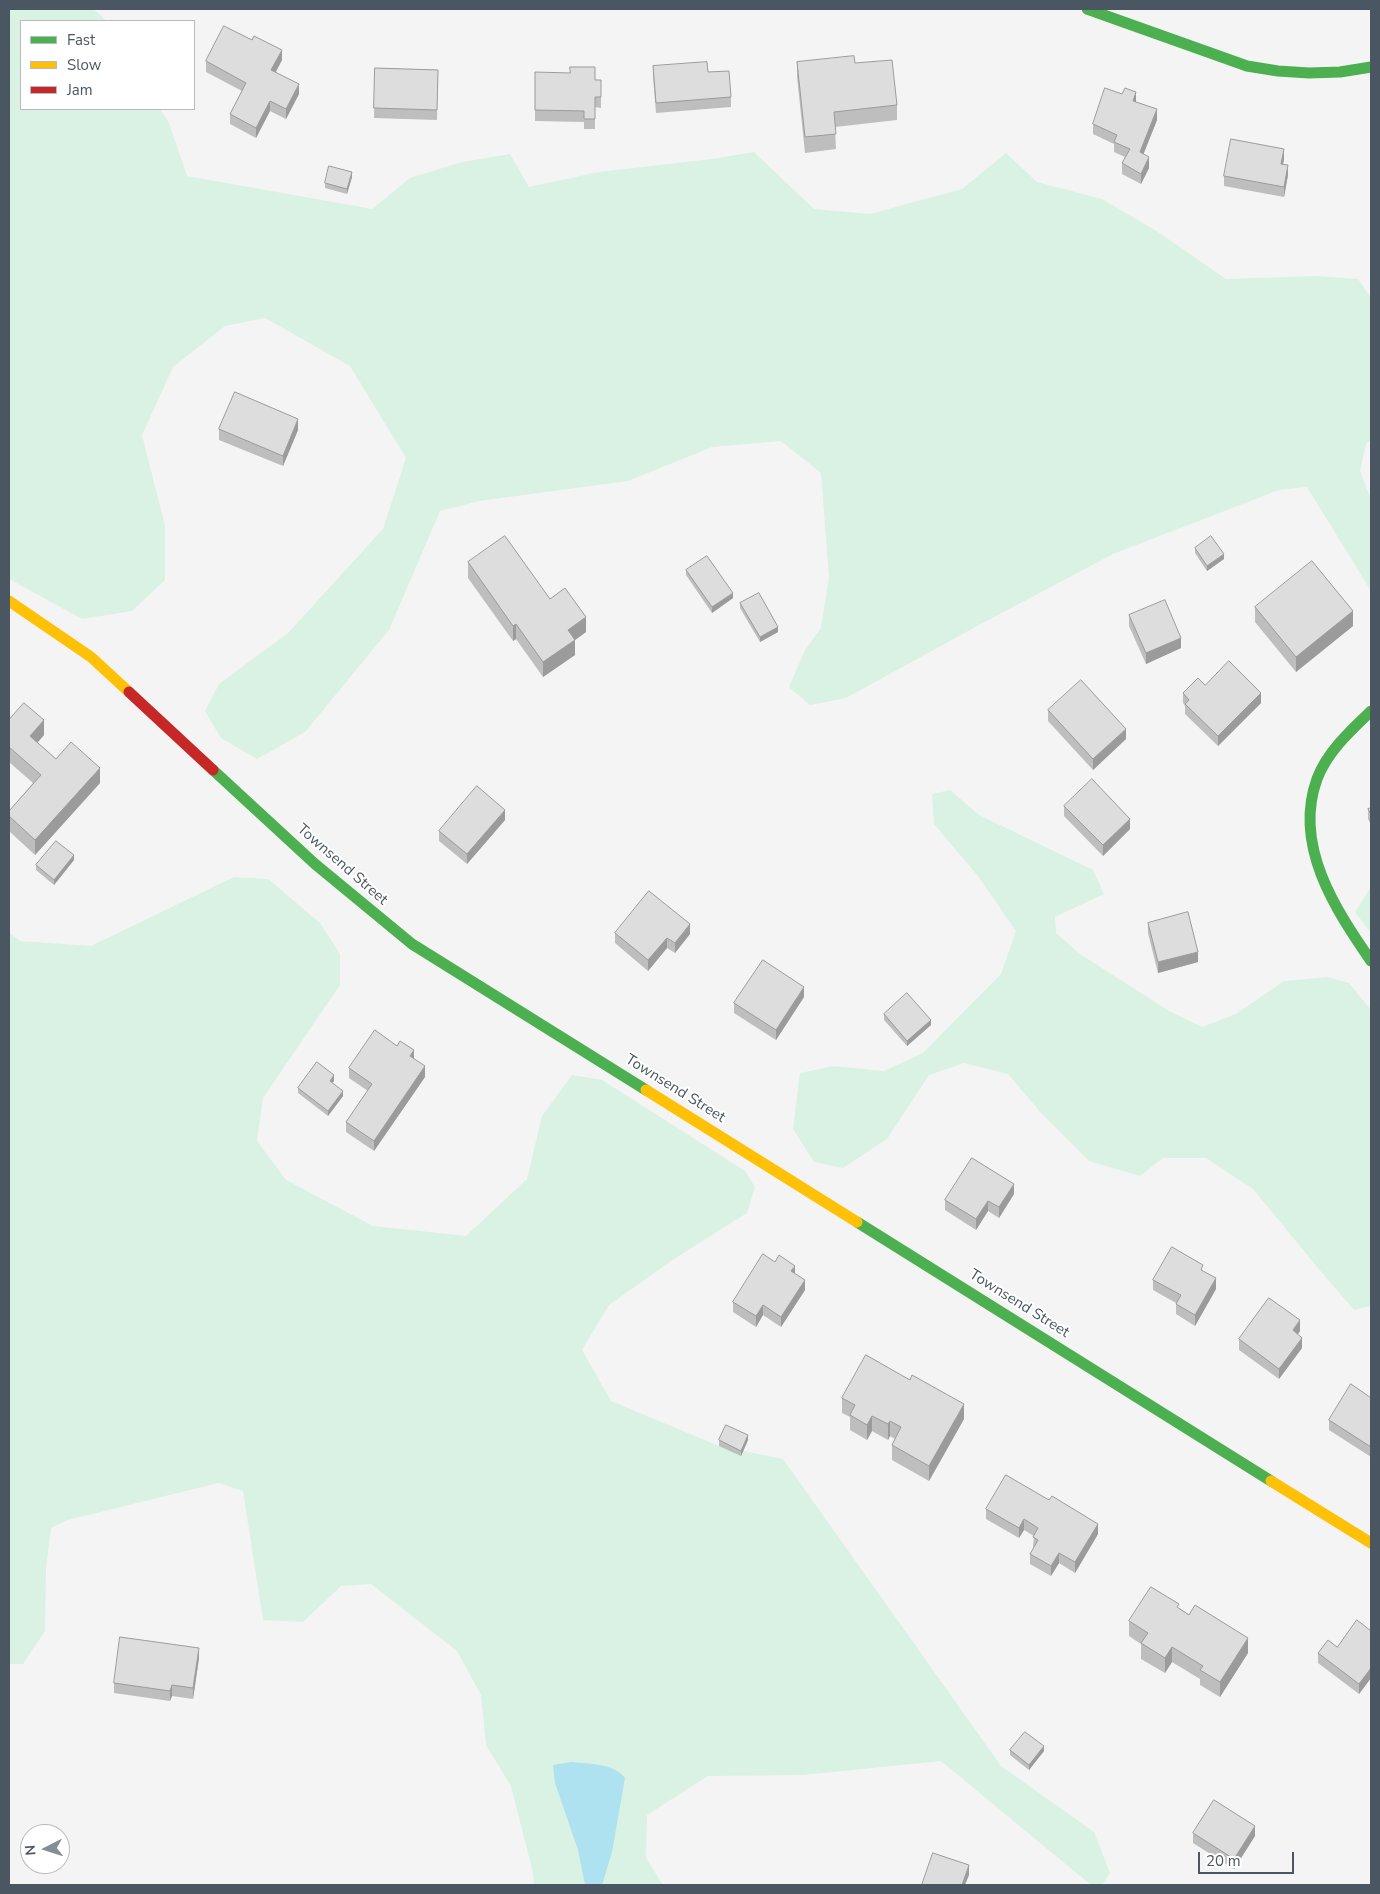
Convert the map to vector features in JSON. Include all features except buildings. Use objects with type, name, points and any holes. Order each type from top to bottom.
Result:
[{"type":"street","points":[[1087,9],[1247,66],[1270,71],[1324,74],[1371,67]]},
{"type":"street","name":"Townsend Street","points":[[9,601],[91,657],[315,864],[412,944],[1371,1543]]},
{"type":"street","points":[[1371,711],[1339,745],[1318,779],[1311,800],[1310,828],[1315,858],[1333,903],[1371,961]]},
{"type":"green space","points":[[9,9],[93,9],[106,20],[20,20],[20,110],[161,110],[169,123],[187,176],[372,209],[410,178],[462,162],[510,154],[529,187],[599,172],[712,159],[754,152],[814,209],[870,214],[962,189],[1006,153],[1037,182],[1102,199],[1158,232],[1226,279],[1315,276],[1358,279],[1371,298],[1371,440],[1366,444],[1360,471],[1371,499],[1371,591],[1307,487],[1279,490],[1113,554],[846,698],[810,705],[789,687],[805,650],[821,628],[829,577],[821,473],[781,441],[712,447],[628,481],[479,501],[440,511],[389,630],[305,732],[257,759],[221,738],[205,711],[219,684],[288,633],[383,529],[406,458],[350,366],[265,318],[225,326],[173,367],[142,435],[165,526],[165,580],[132,611],[82,619],[9,579]]},
{"type":"green space","points":[[950,790],[979,815],[1093,870],[1104,894],[1055,917],[1056,933],[1080,954],[1169,1011],[1202,1027],[1236,1014],[1284,981],[1328,977],[1349,983],[1371,1010],[1371,1306],[1354,1310],[1253,1189],[1206,1158],[1163,1158],[1140,1176],[1089,1161],[1042,1114],[1008,1074],[964,1063],[929,1075],[887,1139],[843,1168],[814,1162],[793,1129],[800,1073],[834,1066],[884,1071],[923,1053],[1001,974],[1016,931],[978,876],[934,824],[932,794]]},
{"type":"green space","points":[[234,877],[268,879],[320,923],[340,954],[340,985],[263,1098],[257,1141],[286,1180],[373,1226],[466,1236],[527,1179],[542,1116],[572,1075],[602,1080],[745,1171],[755,1187],[747,1213],[674,1259],[609,1305],[582,1350],[611,1401],[719,1446],[783,1459],[1001,1766],[1094,1832],[1110,1873],[1102,1885],[1091,1885],[941,1761],[803,1775],[708,1776],[647,1815],[646,1858],[663,1885],[534,1885],[533,1873],[511,1786],[486,1745],[481,1695],[457,1651],[371,1584],[341,1586],[303,1622],[263,1620],[243,1491],[218,1483],[68,1520],[51,1528],[46,1568],[45,1631],[23,1664],[9,1664],[9,932],[20,941],[91,946]]},
{"type":"green space","points":[[1371,887],[1371,933],[1355,912]]},
{"type":"water","points":[[571,1762],[608,1767],[614,1769],[625,1778],[612,1852],[602,1885],[585,1885],[578,1850],[555,1783],[553,1765]]},
{"type":"traffic: fast","points":[[1087,9],[1247,66],[1309,73],[1340,72],[1371,67]]},
{"type":"traffic: fast","points":[[1371,711],[1340,742],[1321,769],[1311,804],[1310,828],[1314,852],[1332,898],[1371,961]]},
{"type":"traffic: fast","points":[[213,770],[315,864],[412,944],[646,1090]]},
{"type":"traffic: fast","points":[[857,1222],[1271,1481]]},
{"type":"traffic: slow","points":[[9,601],[91,657],[129,692]]},
{"type":"traffic: slow","points":[[646,1090],[857,1222]]},
{"type":"traffic: slow","points":[[1271,1481],[1371,1543]]},
{"type":"traffic: jam","points":[[129,692],[213,770]]}]
